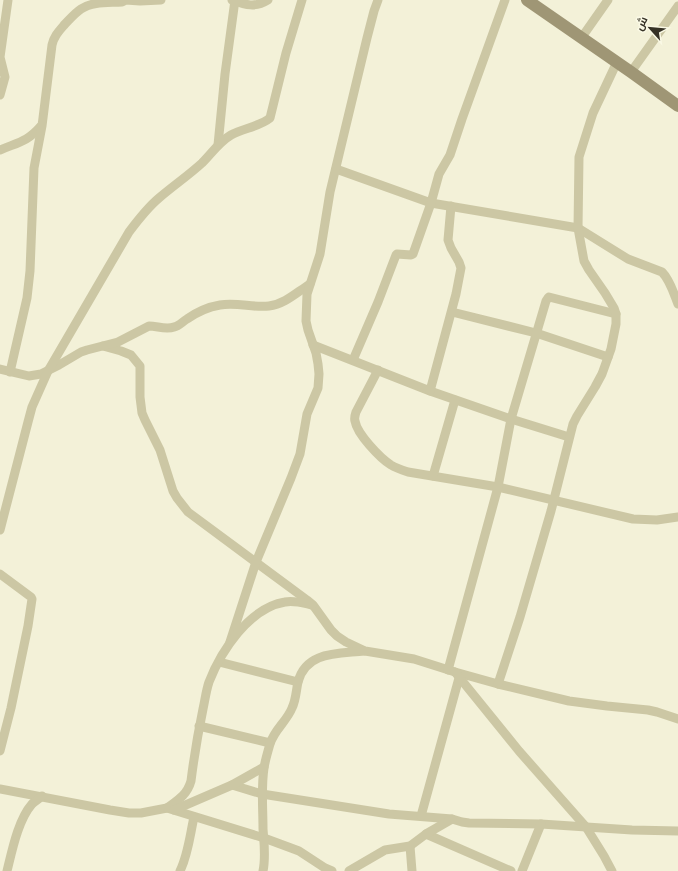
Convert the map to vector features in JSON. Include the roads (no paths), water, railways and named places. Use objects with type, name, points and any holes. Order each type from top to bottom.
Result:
[{"type":"street","points":[[0,95],[5,78],[0,57],[8,0]]},
{"type":"street","points":[[10,372],[27,298],[30,272],[34,168],[42,126],[54,38],[82,8],[97,3],[115,3],[126,0],[140,2],[161,0]]},
{"type":"street","points":[[218,145],[234,0],[245,5],[255,5],[268,0]]},
{"type":"street","points":[[0,530],[4,497],[32,407],[48,371],[138,219],[159,198],[203,162],[218,145],[231,135],[244,128],[264,122],[270,118],[286,53],[302,0]]},
{"type":"street","points":[[170,809],[189,788],[194,753],[208,683],[230,642],[256,562],[300,454],[307,414],[318,388],[319,369],[314,345],[306,321],[307,294],[320,254],[330,192],[367,38],[378,0]]},
{"type":"street","points":[[353,360],[396,255],[413,254],[431,203],[439,174],[450,156],[505,0]]},
{"type":"street","points":[[527,0],[582,37],[678,106]]},
{"type":"street","points":[[582,37],[608,0]]},
{"type":"street","points":[[631,72],[678,6]]},
{"type":"street","points":[[498,684],[520,618],[554,500],[573,424],[602,374],[616,324],[616,314],[605,293],[584,261],[578,228],[579,163],[581,148],[593,113],[617,62]]},
{"type":"street","points":[[0,150],[16,145],[28,138],[42,126]]},
{"type":"street","points":[[336,169],[431,203],[578,228],[628,259],[662,272],[665,275],[678,304]]},
{"type":"street","points":[[430,391],[452,312],[461,268],[448,240],[451,206]]},
{"type":"street","points":[[0,370],[29,376],[41,374],[59,366],[80,352],[125,340],[150,326],[166,328],[174,327],[200,311],[222,304],[274,305],[294,296],[310,284]]},
{"type":"street","points":[[421,816],[498,487],[511,419],[545,303],[548,298],[616,314]]},
{"type":"street","points":[[452,312],[536,333],[608,357]]},
{"type":"street","points":[[314,345],[430,391],[569,437]]},
{"type":"street","points":[[103,346],[131,355],[140,366],[140,397],[142,413],[160,450],[173,491],[188,512],[313,605],[337,636],[365,651]]},
{"type":"street","points":[[378,370],[356,412],[355,422],[367,443],[391,465],[400,470],[498,487],[633,519],[657,520],[678,517]]},
{"type":"street","points":[[433,476],[455,400]]},
{"type":"street","points":[[0,574],[32,599],[22,656],[0,751]]},
{"type":"street","points":[[230,642],[252,618],[262,610],[274,604],[293,601],[313,605]]},
{"type":"street","points":[[263,871],[265,860],[262,794],[264,766],[270,743],[273,735],[292,709],[296,698],[298,682],[303,669],[316,658],[324,655],[365,651],[414,658],[454,673],[498,684],[581,703],[648,710],[678,719]]},
{"type":"street","points":[[219,662],[298,682]]},
{"type":"street","points":[[454,673],[519,751],[586,827],[612,871]]},
{"type":"street","points":[[199,726],[270,743]]},
{"type":"street","points":[[0,789],[110,810],[141,813],[170,809],[232,785],[264,766]]},
{"type":"street","points":[[232,785],[262,794],[389,814],[452,819],[470,823],[541,824],[632,830],[678,830]]},
{"type":"street","points":[[7,871],[15,839],[27,811],[33,803],[42,796]]},
{"type":"street","points":[[170,809],[264,838],[299,851],[328,870]]},
{"type":"street","points":[[180,871],[184,862],[194,817]]},
{"type":"street","points":[[349,871],[385,850],[410,846],[426,834],[452,819]]},
{"type":"street","points":[[522,871],[541,824]]},
{"type":"street","points":[[426,834],[511,871]]},
{"type":"street","points":[[410,846],[412,871]]}]
